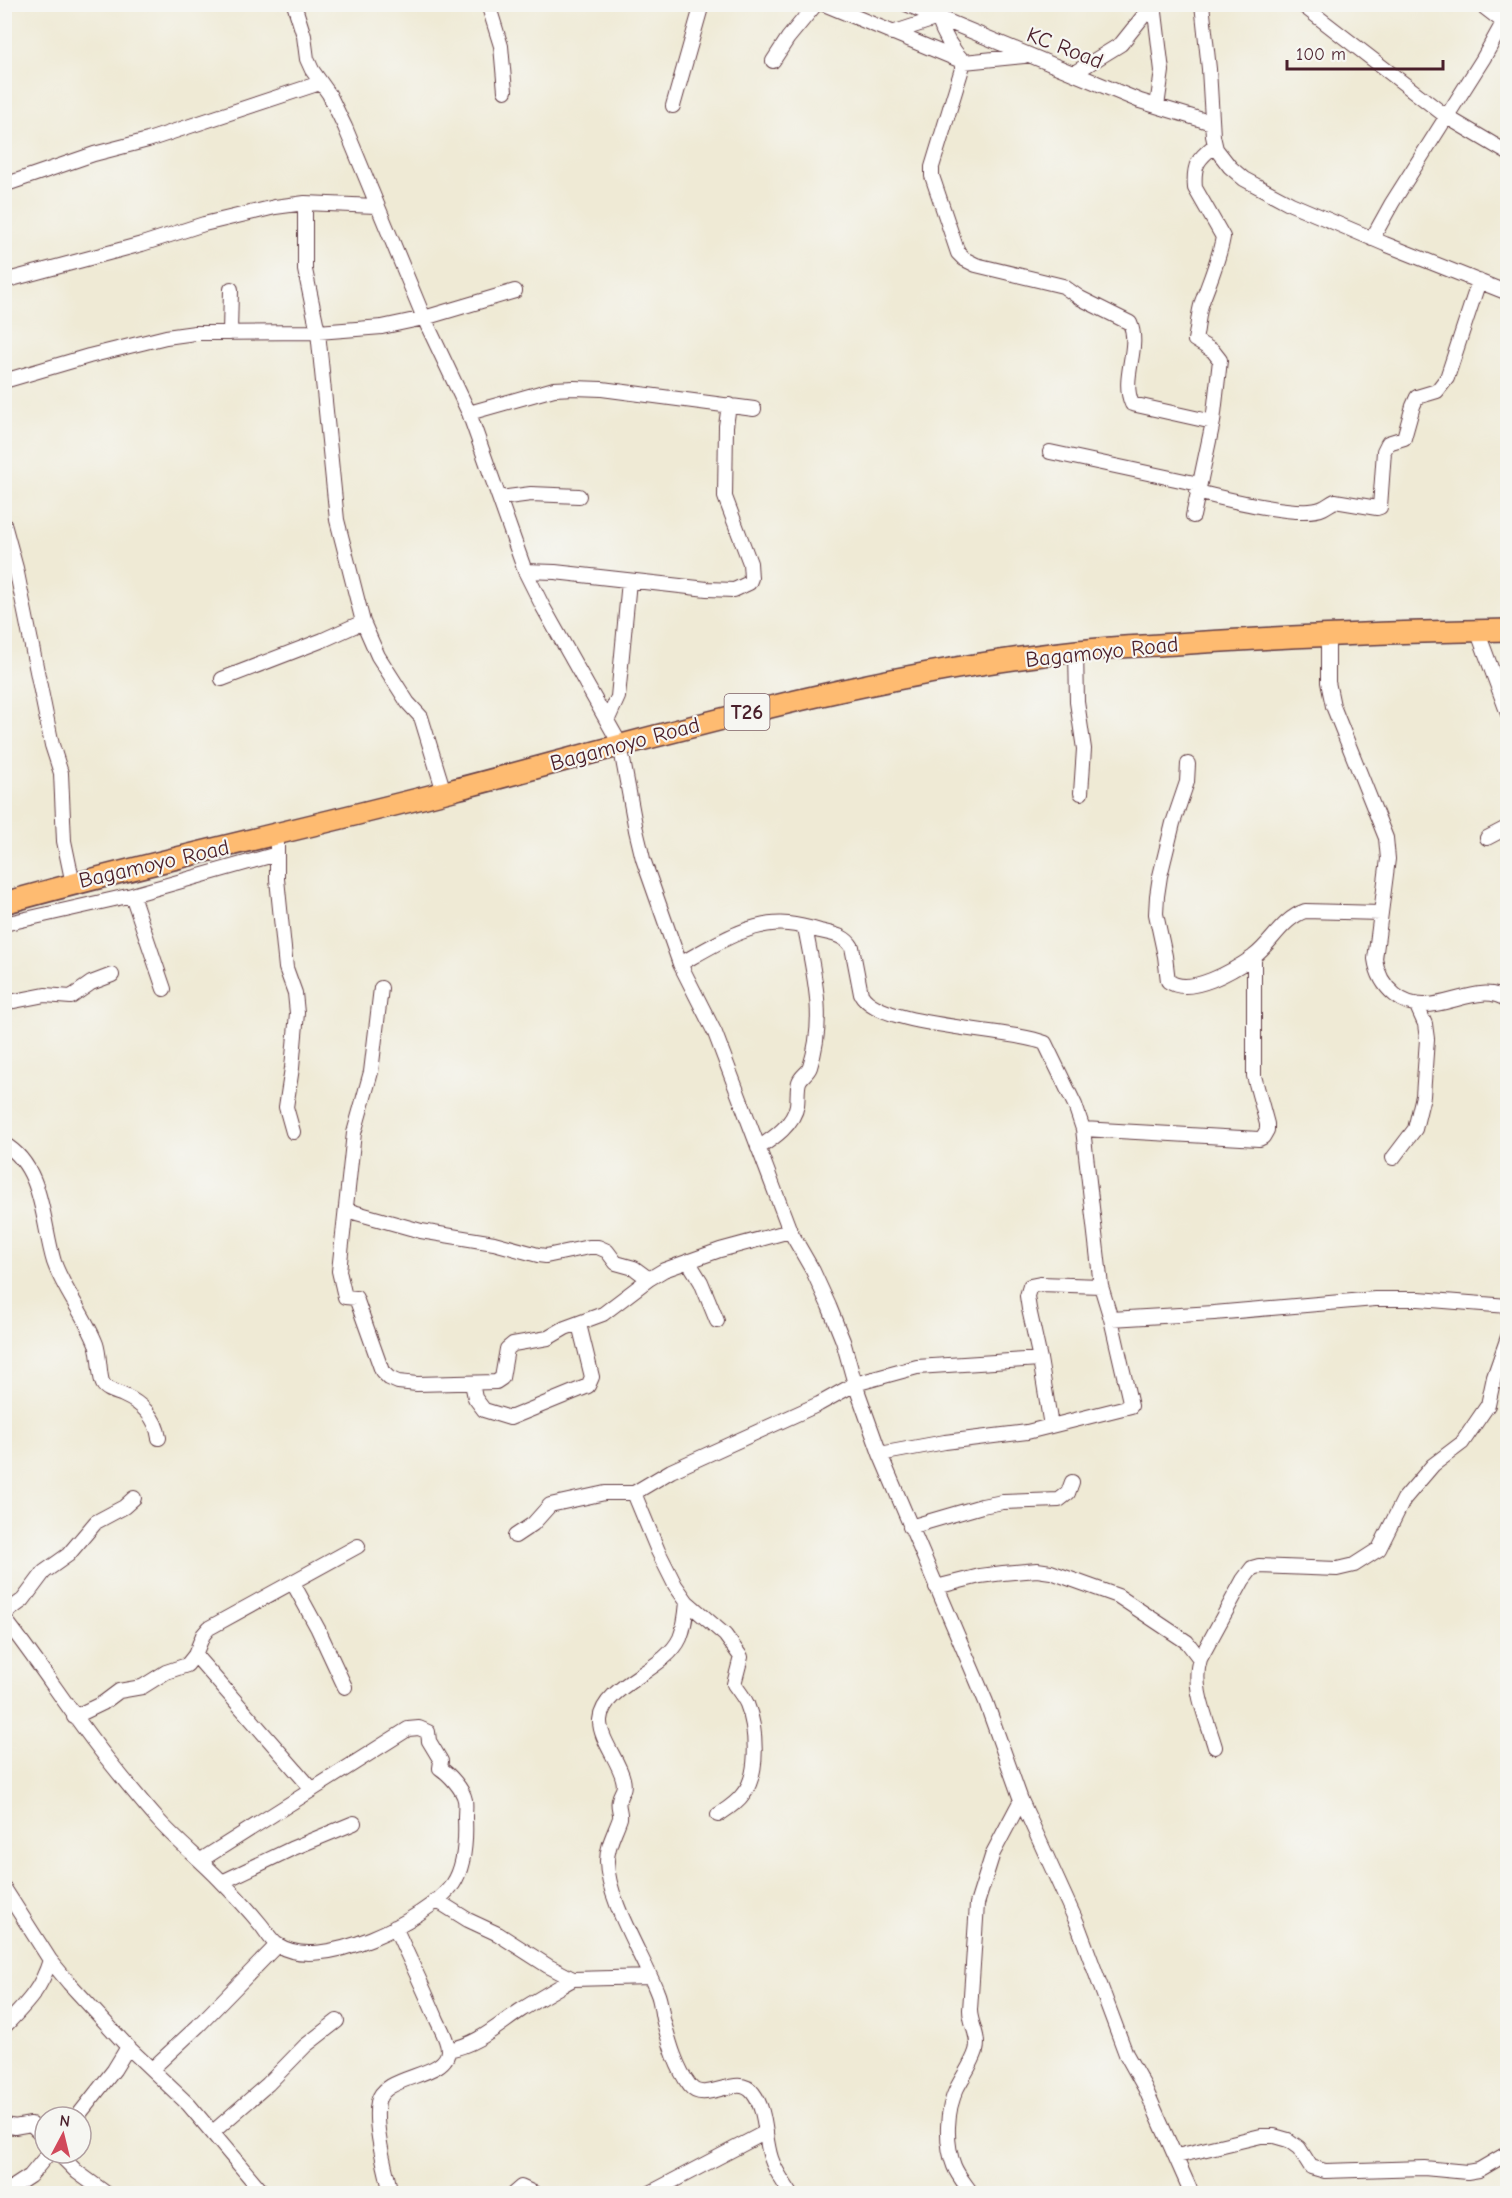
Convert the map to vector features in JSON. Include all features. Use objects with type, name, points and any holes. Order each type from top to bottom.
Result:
[{"type":"highway","name":"Bagamoyo Road","points":[[4,903],[73,884],[277,844],[444,792],[620,744],[875,682],[1076,651],[1248,639],[1508,630]]},
{"type":"street","points":[[294,4],[304,36],[307,59],[329,94],[345,127],[424,318],[469,413],[525,571],[620,744],[636,830],[680,964],[715,1033],[790,1231],[813,1271],[829,1306],[843,1341],[855,1384],[880,1454],[986,1702],[1021,1800],[1077,1923],[1126,2054],[1145,2088],[1192,2193]]},
{"type":"street","points":[[488,4],[501,46],[505,91]]},
{"type":"street","points":[[673,106],[702,4]]},
{"type":"street","points":[[773,61],[788,38],[816,4]]},
{"type":"street","points":[[824,4],[964,62],[1026,55]]},
{"type":"street","name":"KC Road","points":[[906,4],[1026,55],[1157,106],[1212,123]]},
{"type":"street","points":[[943,4],[938,18],[951,49],[964,62]]},
{"type":"street","points":[[1074,73],[1120,44],[1153,4]]},
{"type":"street","points":[[1153,4],[1162,71],[1157,106]]},
{"type":"street","points":[[1202,4],[1212,123],[1215,145],[1221,158],[1244,179],[1291,204],[1508,293]]},
{"type":"street","points":[[1301,4],[1447,117],[1508,153]]},
{"type":"street","points":[[1372,239],[1392,203],[1484,58],[1505,18],[1480,4]]},
{"type":"street","points":[[892,33],[938,18]]},
{"type":"street","points":[[964,62],[932,170],[958,253],[976,265],[1063,286],[1080,298],[1130,323],[1134,334],[1129,376],[1132,404],[1213,422]]},
{"type":"street","points":[[4,185],[94,154],[148,140],[320,83]]},
{"type":"street","points":[[1193,516],[1213,422],[1220,360],[1217,354],[1195,340],[1202,305],[1219,258],[1223,237],[1195,188],[1194,178],[1198,160],[1215,145]]},
{"type":"street","points":[[4,281],[142,244],[204,224],[275,207],[305,203],[376,206]]},
{"type":"street","points":[[305,203],[305,270],[318,332],[337,519],[363,622],[378,656],[408,702],[421,717],[444,792]]},
{"type":"street","points":[[1050,452],[1198,488],[1243,503],[1293,511],[1323,508],[1335,501],[1380,507],[1384,451],[1388,443],[1404,438],[1417,397],[1437,391],[1447,378],[1479,281]]},
{"type":"street","points":[[230,333],[231,289]]},
{"type":"street","points":[[4,381],[99,353],[166,337],[195,333],[318,332],[382,327],[424,318],[515,291]]},
{"type":"street","points":[[469,413],[554,389],[574,388],[602,389],[754,410]]},
{"type":"street","points":[[525,571],[555,572],[707,589],[734,590],[749,584],[750,563],[725,496],[726,426],[729,405]]},
{"type":"street","points":[[500,498],[531,494],[579,496]]},
{"type":"street","points":[[4,524],[30,632],[52,745],[62,773],[64,841],[73,884]]},
{"type":"street","points":[[607,721],[618,697],[629,581]]},
{"type":"street","points":[[222,680],[363,622]]},
{"type":"street","points":[[1478,630],[1508,714]]},
{"type":"street","points":[[1328,636],[1328,682],[1333,706],[1386,838],[1388,859],[1375,959],[1377,969],[1387,989],[1400,999],[1416,1004],[1448,1003],[1483,994],[1493,994],[1508,1001]]},
{"type":"street","points":[[1076,651],[1077,702],[1084,749],[1081,793]]},
{"type":"street","points":[[1188,764],[1187,782],[1173,823],[1157,896],[1156,914],[1168,981],[1173,985],[1197,985],[1216,979],[1254,957],[1296,914],[1318,910],[1381,913]]},
{"type":"street","points":[[1487,838],[1508,827]]},
{"type":"street","points":[[4,924],[132,895],[277,844],[277,879],[286,968],[295,993],[297,1013],[286,1107],[293,1132]]},
{"type":"street","points":[[132,895],[164,989]]},
{"type":"street","points":[[680,964],[714,945],[758,927],[780,924],[805,927],[842,937],[849,941],[855,954],[861,994],[865,1001],[897,1016],[1045,1043],[1075,1105],[1083,1130],[1101,1286],[1131,1406],[1027,1432],[945,1442],[880,1454]]},
{"type":"street","points":[[758,1148],[785,1127],[792,1117],[797,1107],[799,1082],[809,1070],[817,1035],[818,989],[805,927]]},
{"type":"street","points":[[1083,1130],[1259,1139],[1263,1137],[1267,1124],[1254,1076],[1254,957]]},
{"type":"street","points":[[4,1003],[45,995],[71,997],[91,983],[112,975]]},
{"type":"street","points":[[381,988],[371,1072],[354,1133],[339,1270],[345,1297],[356,1298],[360,1305],[366,1329],[382,1371],[389,1378],[398,1382],[417,1384],[496,1382],[502,1378],[509,1346],[548,1338],[565,1328],[603,1314],[664,1270],[790,1231]]},
{"type":"street","points":[[1393,1158],[1415,1129],[1423,1096],[1427,1039],[1425,1024],[1416,1004]]},
{"type":"street","points":[[4,1144],[12,1148],[23,1160],[33,1179],[48,1226],[55,1263],[96,1346],[102,1383],[106,1388],[134,1400],[145,1410],[154,1421],[159,1438]]},
{"type":"street","points":[[346,1210],[421,1231],[494,1243],[538,1255],[546,1256],[598,1247],[607,1251],[616,1263],[634,1269],[649,1279]]},
{"type":"street","points":[[688,1261],[701,1282],[717,1321]]},
{"type":"street","points":[[1052,1426],[1028,1302],[1028,1290],[1030,1286],[1040,1284],[1101,1286]]},
{"type":"street","points":[[1111,1319],[1375,1299],[1439,1300],[1508,1306]]},
{"type":"street","points":[[472,1383],[475,1398],[484,1410],[510,1418],[588,1386],[592,1377],[579,1324]]},
{"type":"street","points":[[1215,1747],[1197,1687],[1197,1667],[1243,1580],[1252,1568],[1259,1566],[1337,1569],[1354,1565],[1379,1549],[1409,1492],[1434,1465],[1462,1443],[1488,1405],[1494,1377],[1508,1337]]},
{"type":"street","points":[[515,1536],[533,1524],[550,1505],[605,1493],[633,1493],[671,1471],[819,1404],[855,1384],[917,1367],[1040,1359]]},
{"type":"street","points":[[910,1527],[1003,1502],[1059,1500],[1068,1493],[1072,1482]]},
{"type":"street","points":[[633,1493],[675,1585],[687,1602],[725,1635],[741,1657],[734,1684],[746,1702],[754,1727],[755,1751],[749,1784],[744,1794],[718,1815]]},
{"type":"street","points":[[134,1498],[124,1507],[96,1522],[68,1554],[44,1572],[23,1600],[4,1616],[74,1716],[160,1822],[222,1882],[277,1945],[289,1951],[307,1954],[334,1952],[395,1927],[422,1911],[452,1884],[462,1860],[466,1834],[465,1800],[462,1792],[440,1768],[441,1761],[429,1740],[428,1732],[419,1728],[408,1729],[201,1860]]},
{"type":"street","points":[[74,1716],[103,1703],[119,1691],[142,1687],[166,1672],[187,1665],[209,1628],[293,1584],[358,1546]]},
{"type":"street","points":[[936,1587],[1003,1573],[1037,1570],[1051,1572],[1101,1588],[1126,1600],[1163,1628],[1187,1642],[1200,1659]]},
{"type":"street","points":[[293,1584],[326,1645],[345,1687]]},
{"type":"street","points":[[687,1602],[684,1626],[671,1652],[615,1694],[604,1709],[600,1721],[603,1735],[624,1779],[624,1791],[618,1800],[621,1816],[610,1841],[607,1862],[609,1877],[628,1930],[658,1994],[674,2054],[692,2088],[702,2091],[740,2085],[750,2089],[758,2100],[771,2159],[791,2193]]},
{"type":"street","points":[[195,1655],[312,1789]]},
{"type":"street","points":[[972,2193],[954,2166],[949,2135],[950,2113],[957,2089],[977,2048],[977,2036],[970,2018],[970,2010],[977,1904],[993,1853],[1021,1800]]},
{"type":"street","points":[[222,1882],[291,1849],[354,1823]]},
{"type":"street","points":[[4,1888],[50,1960],[128,2047],[189,2105],[264,2193]]},
{"type":"street","points":[[436,1900],[573,1979],[650,1977]]},
{"type":"street","points":[[392,2193],[378,2121],[377,2103],[380,2095],[387,2088],[437,2066],[446,2059],[448,2050],[395,1927]]},
{"type":"street","points":[[152,2069],[198,2026],[277,1945]]},
{"type":"street","points":[[4,2027],[39,1987],[50,1960]]},
{"type":"street","points":[[448,2050],[462,2047],[487,2035],[522,2009],[573,1979]]},
{"type":"street","points":[[213,2133],[268,2084],[304,2046],[337,2021]]},
{"type":"street","points":[[86,2105],[114,2070],[128,2047]]},
{"type":"street","points":[[4,2124],[14,2127],[31,2124],[33,2126]]},
{"type":"street","points":[[648,2193],[766,2132]]},
{"type":"street","points":[[1177,2156],[1261,2136],[1288,2140],[1299,2148],[1311,2167],[1325,2171],[1424,2168],[1467,2172],[1479,2170],[1508,2152]]},
{"type":"street","points":[[4,2193],[30,2176],[39,2165]]},
{"type":"street","points":[[69,2165],[107,2193]]},
{"type":"street","points":[[513,2193],[521,2187],[536,2193]]}]
